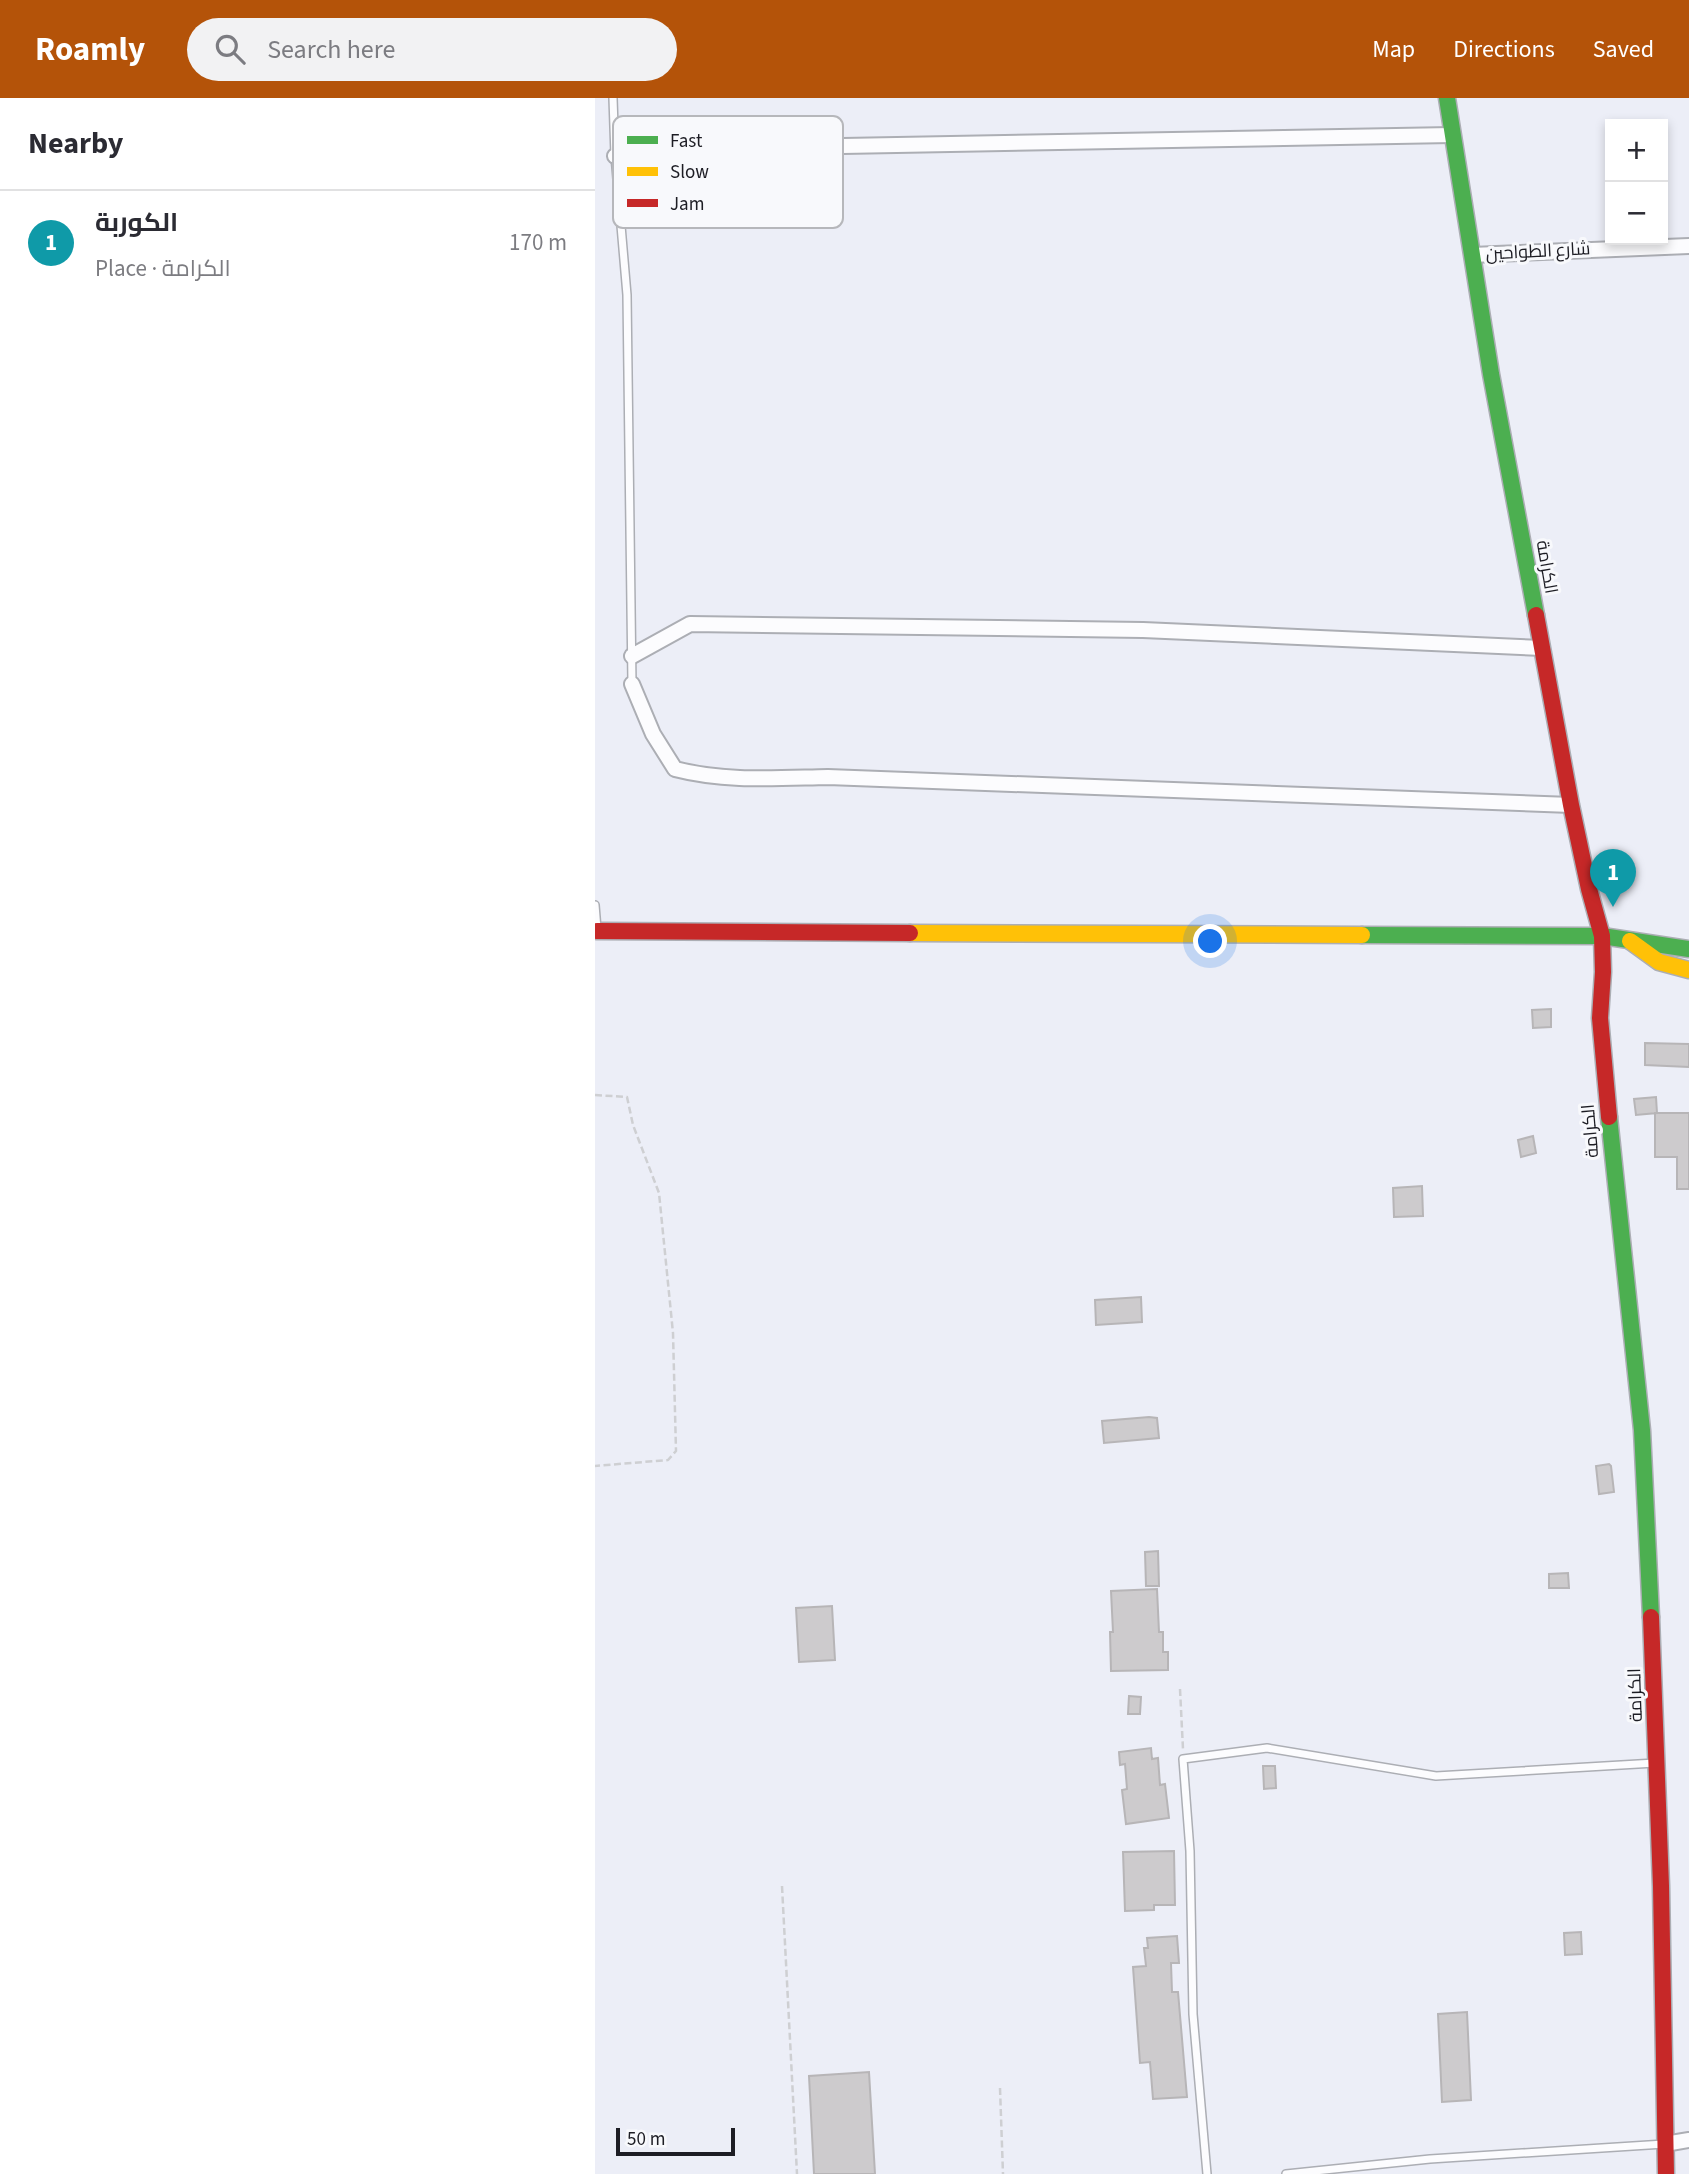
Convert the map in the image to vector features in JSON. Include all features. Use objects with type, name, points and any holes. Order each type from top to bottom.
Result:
[{"type":"main road","name":"الكرامة","points":[[1447,98],[1491,374],[1571,805],[1602,936],[1603,972],[1599,1018],[1642,1430],[1661,1886],[1666,2174]]},
{"type":"main road","points":[[596,931],[1602,936],[1689,949]]},
{"type":"main road","points":[[1630,941],[1659,962],[1689,970]]},
{"type":"street","points":[[843,146],[1453,135]]},
{"type":"street","name":"شارع الطواحين","points":[[1472,255],[1689,246]]},
{"type":"street","points":[[632,656],[690,624],[1143,630],[1542,648]]},
{"type":"street","points":[[632,684],[653,734],[675,769],[701,776],[748,779],[828,777],[1571,805]]},
{"type":"street","points":[[1665,2144],[1689,2140]]},
{"type":"lane","points":[[613,98],[614,116]]},
{"type":"lane","points":[[621,228],[627,295],[632,684]]},
{"type":"lane","points":[[595,905],[596,931]]},
{"type":"lane","points":[[1207,2174],[1193,2014],[1190,1852],[1183,1759],[1268,1748],[1436,1776],[1655,1763]]},
{"type":"lane","points":[[1286,2174],[1430,2159],[1665,2144]]},
{"type":"path","points":[[595,1095],[627,1097],[633,1125],[659,1193],[673,1333],[676,1451],[668,1460],[595,1466]]},
{"type":"path","points":[[1180,1689],[1183,1759]]},
{"type":"path","points":[[782,1886],[797,2174]]},
{"type":"path","points":[[1000,2088],[1003,2174]]},
{"type":"building","points":[[1551,1009],[1551,1027],[1533,1028],[1532,1010]]},
{"type":"building","points":[[1645,1043],[1689,1044],[1689,1067],[1645,1065]]},
{"type":"building","points":[[1656,1097],[1657,1113],[1636,1115],[1634,1099]]},
{"type":"building","points":[[1655,1113],[1689,1113],[1689,1189],[1677,1189],[1677,1157],[1655,1157]]},
{"type":"building","points":[[1533,1136],[1536,1153],[1521,1157],[1518,1140]]},
{"type":"building","points":[[1422,1186],[1423,1216],[1394,1217],[1393,1188]]},
{"type":"building","points":[[1141,1297],[1142,1322],[1096,1325],[1095,1300]]},
{"type":"building","points":[[1157,1418],[1159,1438],[1104,1443],[1102,1421]]},
{"type":"building","points":[[1609,1464],[1614,1492],[1599,1494],[1596,1466]]},
{"type":"building","points":[[1158,1551],[1159,1586],[1146,1586],[1145,1552]]},
{"type":"building","points":[[1568,1573],[1569,1588],[1549,1588],[1549,1574]]},
{"type":"building","points":[[1157,1589],[1159,1632],[1163,1632],[1163,1652],[1168,1652],[1168,1670],[1111,1671],[1111,1591]]},
{"type":"building","points":[[832,1606],[835,1660],[799,1662],[796,1608]]},
{"type":"building","points":[[1129,1696],[1141,1697],[1140,1714],[1128,1714]]},
{"type":"building","points":[[1151,1748],[1152,1759],[1158,1758],[1160,1785],[1165,1784],[1169,1818],[1126,1824],[1122,1790],[1127,1789],[1125,1764],[1120,1765],[1119,1752]]},
{"type":"building","points":[[1263,1766],[1275,1766],[1276,1788],[1264,1789]]},
{"type":"building","points":[[1174,1851],[1175,1905],[1154,1905],[1154,1910],[1125,1911],[1123,1852]]},
{"type":"building","points":[[1581,1932],[1582,1954],[1565,1955],[1564,1933]]},
{"type":"building","points":[[1177,1936],[1179,1963],[1171,1963],[1172,1992],[1178,1992],[1187,2097],[1153,2099],[1150,2062],[1140,2063],[1133,1967],[1146,1966],[1144,1948],[1148,1948],[1147,1938]]},
{"type":"building","points":[[1467,2012],[1471,2100],[1442,2102],[1438,2014]]},
{"type":"building","points":[[869,2072],[875,2174],[814,2174],[809,2076]]},
{"type":"traffic: fast","points":[[1447,98],[1491,374],[1536,615]]},
{"type":"traffic: fast","points":[[1362,935],[1602,936],[1689,949]]},
{"type":"traffic: fast","points":[[1609,1117],[1642,1430],[1651,1617]]},
{"type":"traffic: slow","points":[[910,933],[1362,935]]},
{"type":"traffic: slow","points":[[1630,941],[1659,962],[1689,970]]},
{"type":"traffic: jam","points":[[1536,615],[1571,805],[1602,936],[1600,1018],[1609,1117]]},
{"type":"traffic: jam","points":[[597,931],[910,933]]},
{"type":"traffic: jam","points":[[1651,1617],[1661,1886],[1666,2174]]},
{"type":"place","name":"الكوربة","points":[[1613,907]]}]
